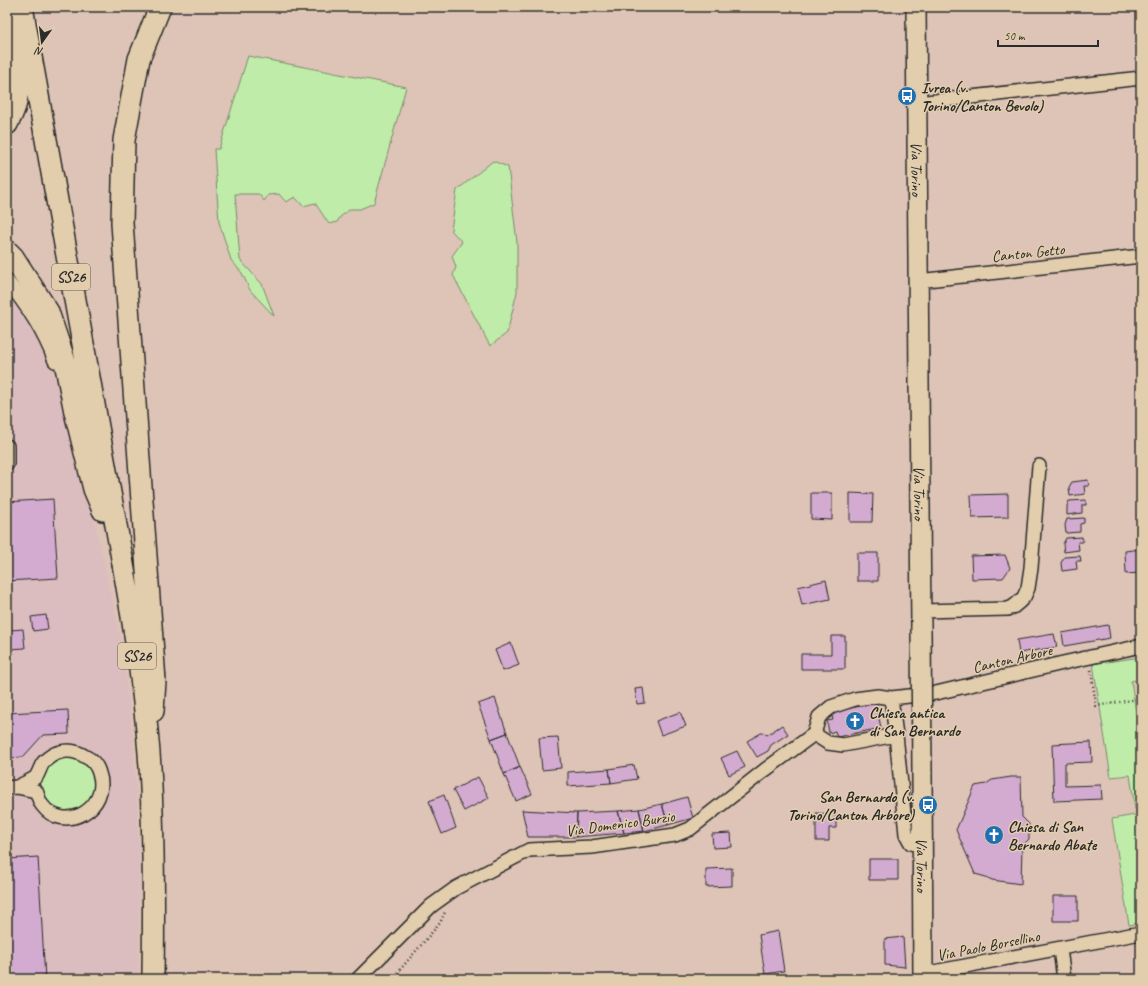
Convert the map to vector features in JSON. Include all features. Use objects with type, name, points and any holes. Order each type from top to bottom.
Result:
[{"type":"main road","name":"SS26","points":[[22,7],[120,548],[137,654],[150,766],[153,852],[153,979]]},
{"type":"main road","points":[[150,766],[156,681],[122,223],[124,140],[138,59],[160,7]]},
{"type":"main road","points":[[7,21],[13,56],[17,96],[12,115],[7,124]]},
{"type":"main road","points":[[7,251],[13,257],[48,312],[65,362],[75,412],[94,489],[120,548]]},
{"type":"street","name":"Via Torino","points":[[916,7],[923,977]]},
{"type":"street","points":[[917,103],[1141,78]]},
{"type":"street","name":"Canton Getto","points":[[918,281],[1141,256]]},
{"type":"street","points":[[7,281],[19,295],[35,320],[51,350],[75,412]]},
{"type":"street","points":[[7,446],[7,464]]},
{"type":"street","points":[[921,620],[1008,609],[1013,607],[1024,597],[1028,588],[1031,568],[1039,466]]},
{"type":"street","name":"Canton Arbore","points":[[814,734],[818,717],[830,707],[856,700],[878,696],[891,698],[936,693],[1141,646]]},
{"type":"street","points":[[891,698],[906,834],[911,843],[922,844]]},
{"type":"street","points":[[814,734],[828,743],[843,745],[896,736]]},
{"type":"street","name":"Via Domenico Burzio","points":[[358,979],[431,906],[456,888],[529,850],[592,847],[675,835],[690,829],[765,770],[814,734]]},
{"type":"street","points":[[68,751],[79,752],[91,759],[98,767],[102,781],[101,794],[94,806],[83,815],[68,818],[58,816],[50,812],[42,804],[36,791],[12,787],[36,777],[43,762],[56,753],[68,751]]},
{"type":"street","name":"Via Paolo Borsellino","points":[[923,977],[1141,933]]},
{"type":"street","name":"Via Paolo Borsellino","points":[[1060,949],[1064,979]]},
{"type":"path","points":[[1091,671],[1096,706],[1138,699]]},
{"type":"path","points":[[392,979],[440,923],[456,888]]},
{"type":"shaded area","points":[[7,262],[62,358],[75,434],[121,642],[133,740],[139,851],[138,979],[7,979]]},
{"type":"green space","points":[[248,56],[406,87],[374,203],[360,209],[350,209],[340,217],[337,222],[329,224],[315,203],[303,206],[295,197],[286,202],[279,194],[268,195],[264,201],[259,194],[235,194],[240,260],[262,284],[274,316],[250,290],[242,273],[231,260],[219,222],[214,149],[219,149]]},
{"type":"green space","points":[[493,161],[508,167],[517,243],[517,292],[507,333],[490,346],[453,275],[456,267],[452,256],[462,242],[451,230],[457,190]]},
{"type":"green space","points":[[1141,657],[1141,679],[1131,681],[1141,744],[1141,808],[1135,809],[1130,775],[1111,777],[1093,664]]},
{"type":"green space","points":[[68,757],[78,759],[87,765],[93,774],[95,784],[93,794],[87,803],[78,809],[68,811],[58,809],[49,803],[43,794],[41,784],[43,774],[49,765],[58,759]]},
{"type":"green space","points":[[1141,814],[1141,923],[1129,925],[1112,819]]},
{"type":"building","points":[[1088,480],[1089,486],[1084,486],[1085,494],[1070,496],[1069,487],[1072,482]]},
{"type":"building","points":[[811,493],[832,493],[832,520],[811,519]]},
{"type":"building","points":[[850,493],[873,494],[872,522],[850,522]]},
{"type":"building","points":[[1008,494],[1008,517],[972,518],[971,495]]},
{"type":"building","points":[[53,499],[58,578],[7,581],[7,502]]},
{"type":"building","points":[[1086,500],[1086,505],[1082,505],[1082,513],[1067,515],[1067,506],[1069,501]]},
{"type":"building","points":[[1084,518],[1084,523],[1080,524],[1080,532],[1066,533],[1065,525],[1067,519]]},
{"type":"building","points":[[1082,537],[1083,542],[1078,542],[1079,550],[1064,552],[1063,544],[1066,538]]},
{"type":"building","points":[[1141,549],[1141,573],[1126,574],[1125,551]]},
{"type":"building","points":[[857,553],[878,553],[878,581],[857,581]]},
{"type":"building","points":[[1005,555],[1010,568],[1003,578],[972,579],[971,556]]},
{"type":"building","points":[[1080,556],[1081,561],[1076,561],[1077,569],[1062,571],[1061,563],[1064,557]]},
{"type":"building","points":[[826,580],[830,599],[802,605],[798,587]]},
{"type":"building","points":[[7,603],[9,603],[11,630],[23,629],[25,648],[10,649],[10,651],[7,651]]},
{"type":"building","points":[[46,615],[48,629],[33,631],[31,617]]},
{"type":"building","points":[[1108,625],[1110,638],[1064,646],[1062,633]]},
{"type":"building","points":[[1054,634],[1057,647],[1019,653],[1017,640]]},
{"type":"building","points":[[831,636],[845,636],[845,669],[801,669],[801,654],[831,654]]},
{"type":"building","points":[[511,643],[519,665],[503,671],[495,650]]},
{"type":"building","points":[[1135,685],[1141,685],[1141,722],[1138,699]]},
{"type":"building","points":[[643,688],[645,703],[637,704],[635,689]]},
{"type":"building","points":[[495,698],[507,733],[491,739],[478,704]]},
{"type":"building","name":"Chiesa antica di San Bernardo","points":[[876,703],[881,728],[837,737],[835,731],[829,733],[827,721],[833,720],[831,712]]},
{"type":"building","points":[[68,710],[69,734],[43,735],[23,757],[7,758],[7,713]]},
{"type":"building","points":[[680,712],[686,726],[661,735],[656,721]]},
{"type":"building","points":[[782,725],[788,734],[771,745],[768,751],[757,757],[747,741],[763,732],[767,735]]},
{"type":"building","points":[[507,733],[520,767],[504,774],[491,739]]},
{"type":"building","points":[[558,737],[561,768],[542,770],[539,738]]},
{"type":"building","points":[[1091,742],[1092,762],[1065,763],[1065,786],[1101,785],[1102,799],[1054,801],[1052,744]]},
{"type":"building","points":[[737,751],[745,767],[729,775],[721,758]]},
{"type":"building","points":[[634,765],[637,779],[611,783],[609,769]]},
{"type":"building","points":[[520,767],[532,794],[516,801],[504,774]]},
{"type":"building","points":[[609,769],[611,783],[568,786],[568,772]]},
{"type":"building","points":[[478,777],[489,798],[464,811],[453,790]]},
{"type":"building","name":"Chiesa di San Bernardo Abate","points":[[1021,777],[1022,817],[1029,824],[1029,839],[1022,846],[1021,884],[992,880],[975,874],[956,830],[975,786],[986,784],[992,780]]},
{"type":"building","points":[[444,795],[456,828],[442,834],[429,801]]},
{"type":"building","points":[[687,797],[693,818],[668,825],[662,804]]},
{"type":"building","points":[[662,804],[668,825],[644,831],[639,809]]},
{"type":"building","points":[[639,809],[644,831],[624,833],[618,811]]},
{"type":"building","points":[[522,810],[577,813],[576,837],[528,837]]},
{"type":"building","points":[[618,811],[624,833],[576,837],[577,813]]},
{"type":"building","points":[[816,813],[836,814],[836,828],[829,828],[829,841],[816,841]]},
{"type":"building","points":[[731,833],[732,847],[713,848],[712,834]]},
{"type":"building","points":[[38,857],[45,979],[7,979],[7,859]]},
{"type":"building","points":[[869,859],[898,859],[898,880],[869,880]]},
{"type":"building","points":[[732,868],[732,886],[706,887],[706,869]]},
{"type":"building","points":[[1053,896],[1078,896],[1078,921],[1053,921]]},
{"type":"building","points":[[778,931],[784,971],[765,974],[759,935]]},
{"type":"building","points":[[903,937],[905,967],[885,965],[885,939]]},
{"type":"building","points":[[1054,974],[1055,979],[1032,979]]},
{"type":"place","name":"Ivrea (v. Torino/Canton Bevolo)","points":[[907,96]]},
{"type":"place","name":"Chiesa antica di San Bernardo","points":[[855,721]]},
{"type":"place","name":"San Bernardo (v. Torino/Canton Arbore)","points":[[928,805]]},
{"type":"place","name":"Chiesa di San Bernardo Abate","points":[[994,835]]}]
